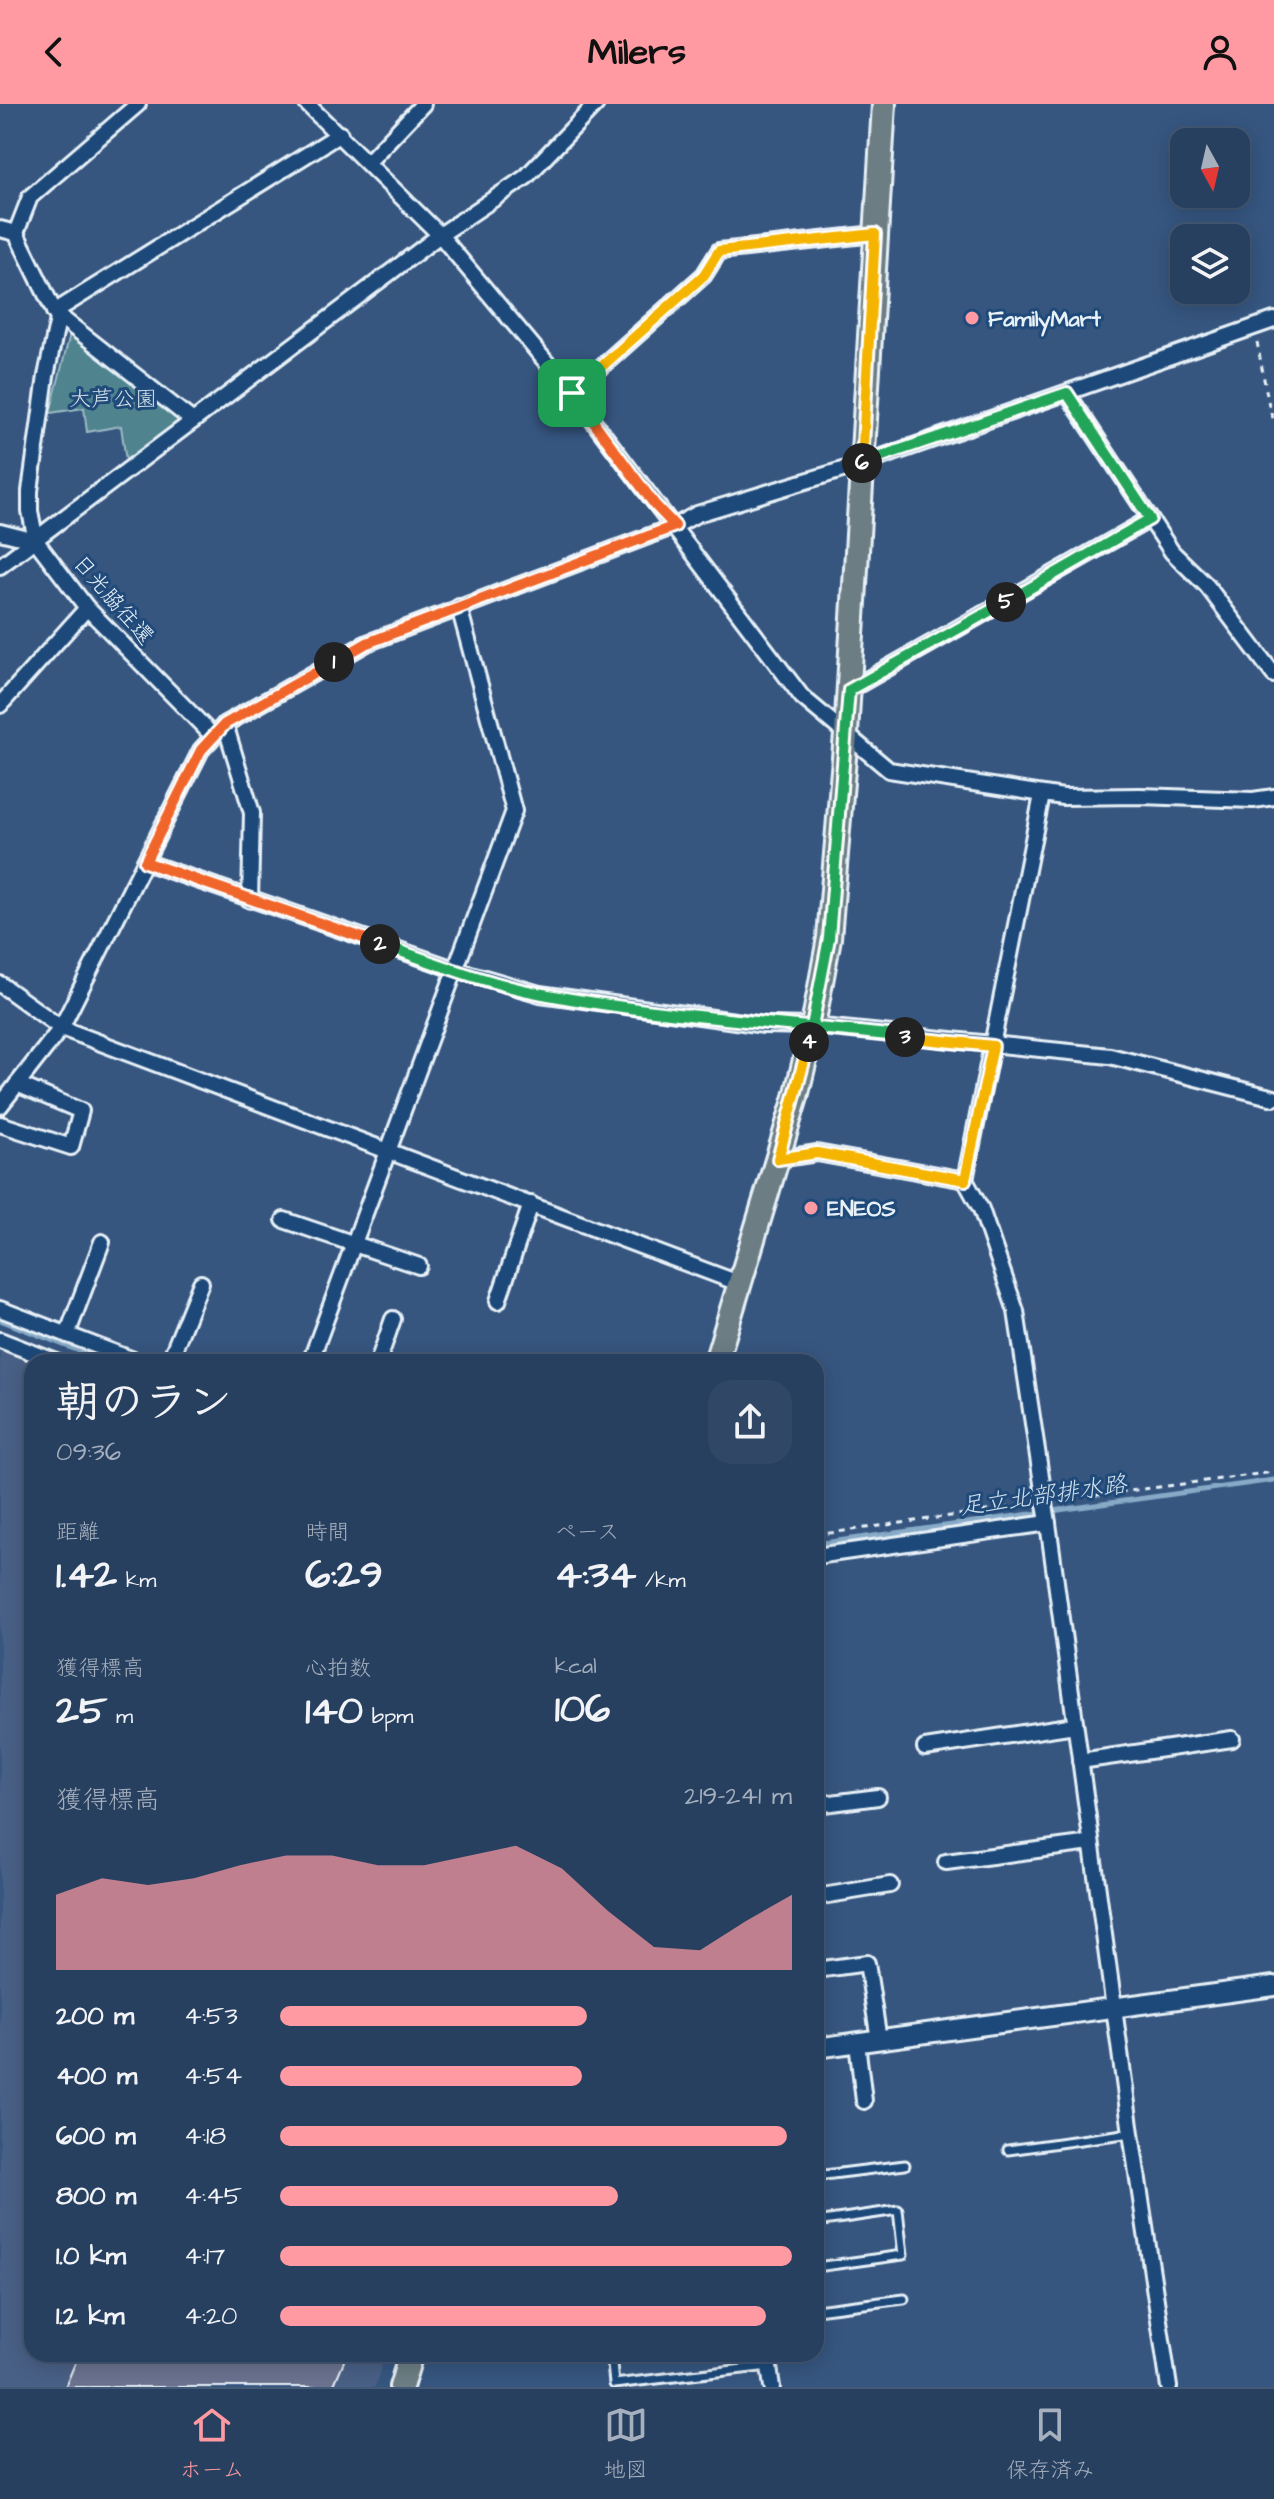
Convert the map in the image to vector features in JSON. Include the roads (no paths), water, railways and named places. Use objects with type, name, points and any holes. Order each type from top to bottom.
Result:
[{"type":"main road","points":[[719,1354],[778,1159],[813,1026],[829,938],[849,690],[884,104]]},
{"type":"main road","points":[[401,2387],[409,2362]]},
{"type":"street","points":[[0,229],[16,233],[30,197],[138,104]]},
{"type":"street","points":[[307,104],[440,235],[572,393],[802,697],[889,770],[1042,795],[1253,800],[1274,797]]},
{"type":"street","points":[[368,162],[423,104]]},
{"type":"street","points":[[0,566],[440,235],[526,177],[596,104]]},
{"type":"street","points":[[193,421],[54,312],[340,134]]},
{"type":"street","name":"日光脇往還","points":[[16,233],[58,319],[46,376],[30,491],[36,541],[87,608],[213,736]]},
{"type":"street","points":[[572,393],[704,275],[719,251],[875,234]]},
{"type":"street","points":[[1,1104],[61,1028],[201,750],[225,724],[367,643],[675,526],[697,514],[862,464],[1274,320]]},
{"type":"street","points":[[1067,393],[1172,552],[1207,586],[1274,675]]},
{"type":"street","points":[[849,690],[1150,519]]},
{"type":"street","points":[[0,532],[36,541]]},
{"type":"street","points":[[313,1354],[514,811],[459,607]]},
{"type":"street","points":[[0,705],[87,608]]},
{"type":"street","points":[[225,724],[252,813],[250,900]]},
{"type":"street","points":[[1042,795],[965,1180],[981,1209],[1016,1311],[1169,2387]]},
{"type":"street","points":[[145,862],[454,969],[540,994],[764,1025],[813,1026],[1110,1056],[1274,1098]]},
{"type":"street","points":[[0,984],[61,1028],[741,1284]]},
{"type":"street","points":[[0,1124],[71,1147],[81,1111],[17,1084]]},
{"type":"street","points":[[778,1159],[817,1153],[965,1180]]},
{"type":"street","points":[[498,1301],[531,1204]]},
{"type":"street","points":[[284,1220],[419,1266]]},
{"type":"street","points":[[67,1335],[102,1242]]},
{"type":"street","points":[[172,1354],[201,1283]]},
{"type":"street","points":[[0,1309],[118,1354]]},
{"type":"street","points":[[381,1354],[393,1319]]},
{"type":"street","points":[[0,1340],[36,1354]]},
{"type":"street","points":[[824,1555],[1048,1523]]},
{"type":"street","points":[[925,1748],[1075,1725]]},
{"type":"street","points":[[1080,1761],[1232,1739]]},
{"type":"street","points":[[824,1804],[878,1797]]},
{"type":"street","points":[[946,1862],[1091,1843]]},
{"type":"street","points":[[824,1896],[890,1885]]},
{"type":"street","points":[[824,1969],[867,1963],[879,2040]]},
{"type":"street","points":[[824,2047],[1274,1986]]},
{"type":"street","points":[[857,2043],[864,2101]]},
{"type":"street","points":[[768,2362],[772,2387]]},
{"type":"lane","points":[[1008,2150],[1131,2133]]},
{"type":"lane","points":[[824,2175],[905,2165]]},
{"type":"lane","points":[[824,2221],[898,2210],[903,2255],[824,2266]]},
{"type":"lane","points":[[824,2309],[904,2299]]},
{"type":"lane","points":[[612,2362],[614,2384],[755,2362]]},
{"type":"waterway","name":"足立北部排水路","points":[[0,1320],[87,1354]]},
{"type":"waterway","name":"足立北部排水路","points":[[824,1543],[1274,1480]]},
{"type":"place","name":"FamilyMart","points":[[972,318]]},
{"type":"place","name":"ENEOS","points":[[811,1208]]},
{"type":"park label","name":"大芦公園","points":[[113,398]]}]
